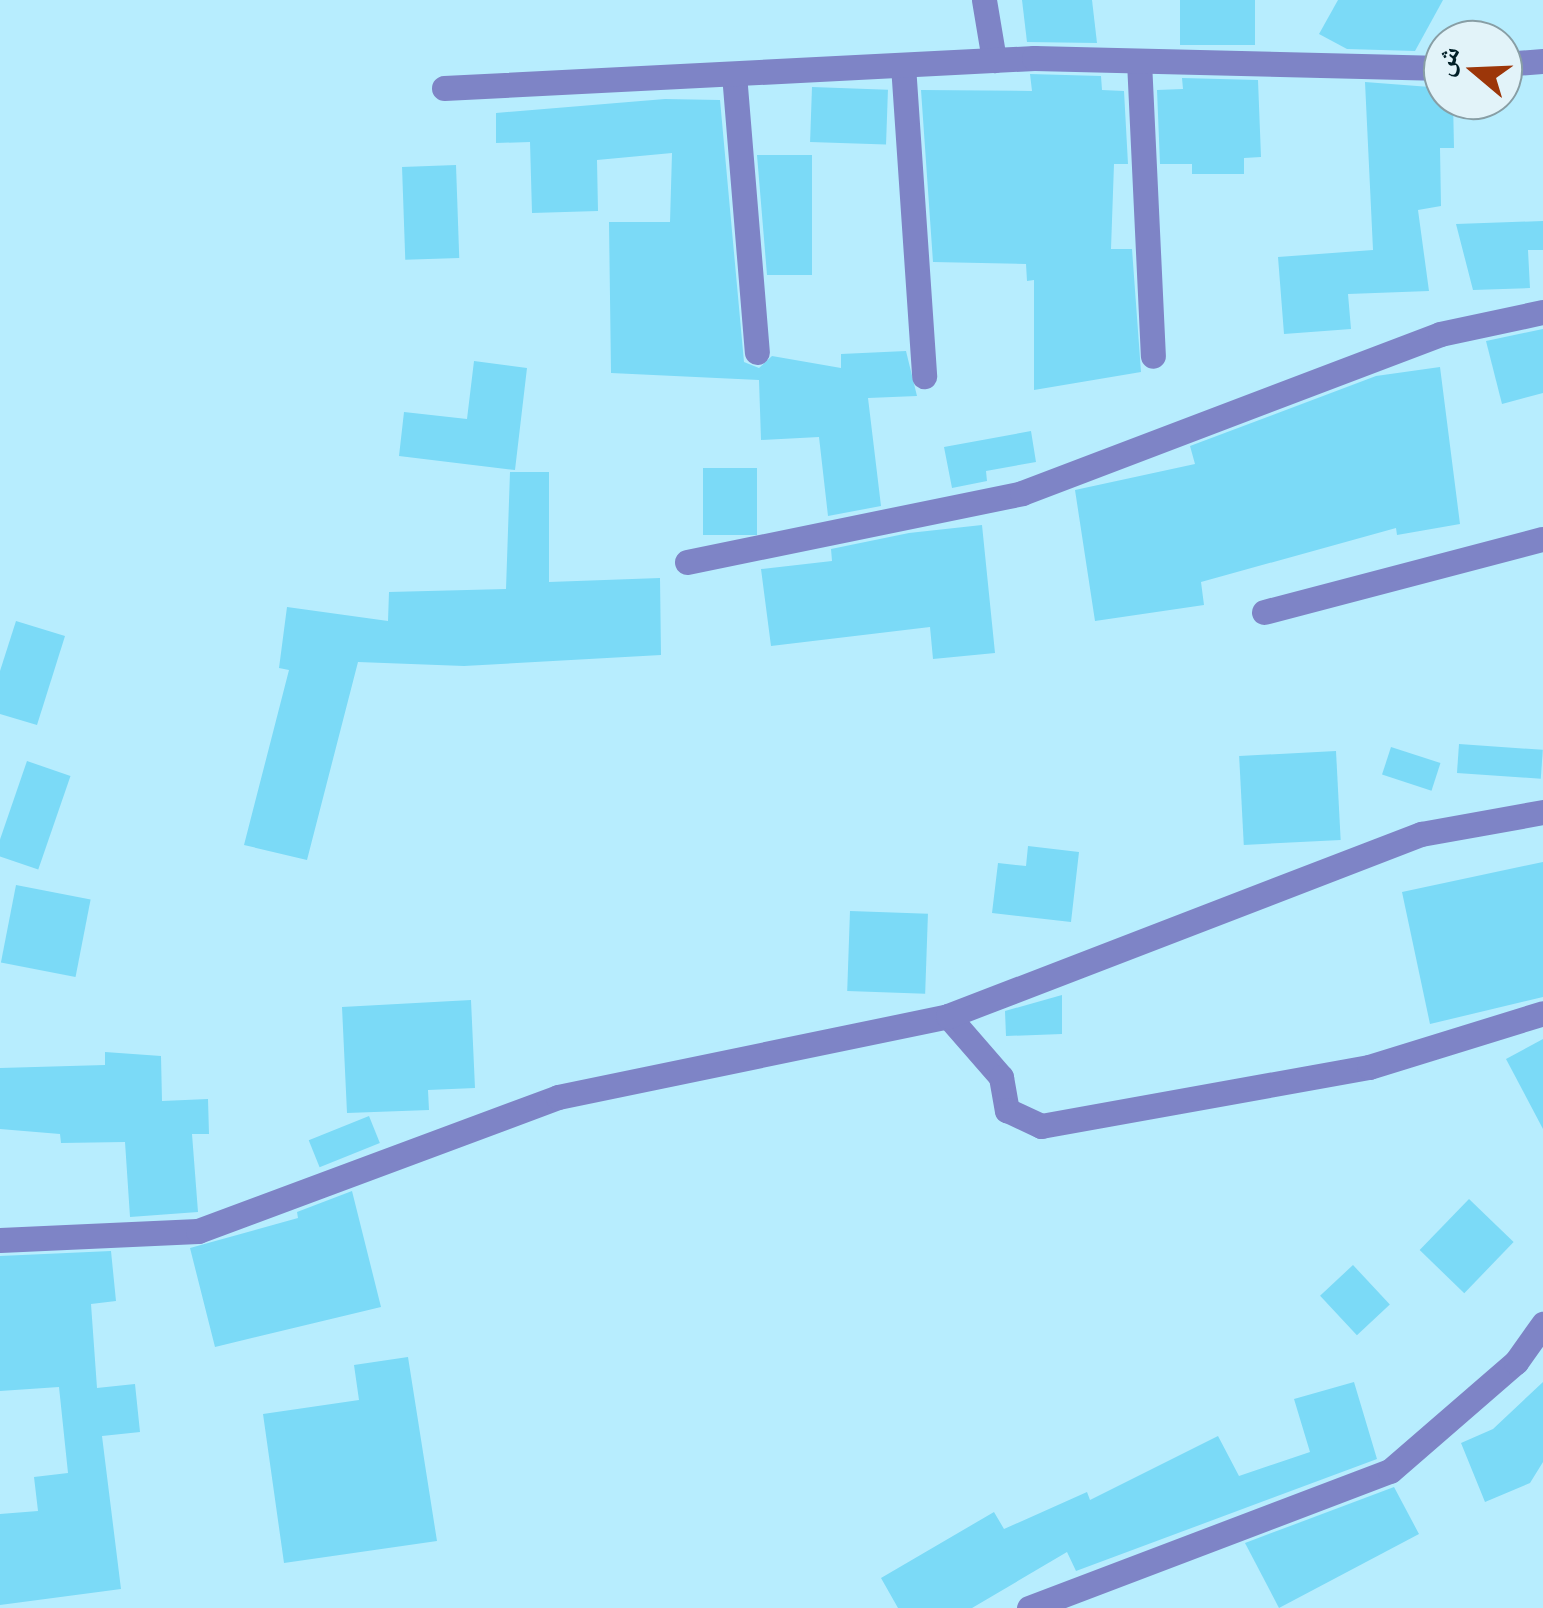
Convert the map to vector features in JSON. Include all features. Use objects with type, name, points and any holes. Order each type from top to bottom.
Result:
[{"type":"street","points":[[984,0],[994,60]]},
{"type":"street","points":[[444,88],[994,60],[1423,68]]},
{"type":"street","points":[[1139,62],[1153,356]]},
{"type":"street","points":[[904,64],[924,376]]},
{"type":"street","points":[[734,74],[758,352]]},
{"type":"street","points":[[687,562],[1022,493],[1440,334],[1543,312]]},
{"type":"street","points":[[1264,612],[1543,539]]},
{"type":"street","points":[[0,1240],[198,1231],[558,1097],[948,1016],[1421,834],[1543,812]]},
{"type":"street","points":[[948,1016],[1002,1077],[1006,1110],[1041,1126],[1369,1067],[1543,1012]]},
{"type":"street","points":[[1029,1608],[1390,1471],[1516,1362],[1543,1324]]},
{"type":"building","points":[[1022,0],[1092,0],[1097,43],[1027,42]]},
{"type":"building","points":[[1180,0],[1255,0],[1255,45],[1180,45]]},
{"type":"building","points":[[1338,0],[1443,0],[1432,20],[1423,20],[1423,36],[1415,51],[1347,49],[1319,34]]},
{"type":"building","points":[[1030,74],[1101,76],[1102,90],[1124,91],[1128,164],[1114,164],[1111,249],[1132,249],[1141,372],[1034,390],[1034,280],[1027,281],[1026,264],[933,262],[921,90],[1032,91]]},
{"type":"building","points":[[1182,78],[1258,80],[1261,157],[1244,158],[1244,174],[1192,174],[1192,164],[1160,164],[1157,90],[1183,89]]},
{"type":"building","points":[[1365,82],[1423,86],[1423,120],[1453,120],[1454,148],[1440,148],[1441,206],[1418,210],[1429,291],[1348,294],[1351,329],[1284,334],[1278,257],[1373,250]]},
{"type":"building","points":[[812,87],[888,90],[886,145],[810,142]]},
{"type":"building","points":[[665,99],[720,100],[744,362],[759,368],[772,356],[841,368],[841,354],[906,351],[917,396],[868,398],[881,506],[828,516],[819,437],[761,440],[759,380],[611,373],[609,222],[670,222],[672,153],[597,160],[598,211],[532,213],[530,142],[496,143],[496,113]]},
{"type":"building","points":[[757,155],[812,155],[812,275],[767,275]]},
{"type":"building","points":[[456,165],[459,258],[405,260],[402,167]]},
{"type":"building","points":[[1543,221],[1543,250],[1528,250],[1530,288],[1473,290],[1456,224]]},
{"type":"building","points":[[1543,329],[1543,393],[1502,404],[1486,341]]},
{"type":"building","points":[[474,361],[527,368],[515,470],[399,456],[404,412],[467,419]]},
{"type":"building","points":[[1440,367],[1460,524],[1397,535],[1396,528],[1201,582],[1204,605],[1095,621],[1075,490],[1195,464],[1190,446],[1376,376]]},
{"type":"building","points":[[1031,431],[1036,462],[986,471],[987,481],[952,488],[944,447]]},
{"type":"building","points":[[703,468],[757,468],[757,535],[703,535]]},
{"type":"building","points":[[510,472],[549,472],[549,582],[660,578],[661,655],[464,666],[358,662],[307,860],[244,845],[289,670],[279,668],[287,607],[388,621],[389,592],[506,589]]},
{"type":"building","points":[[982,525],[995,653],[933,659],[930,627],[771,646],[761,569],[832,561],[831,549],[909,533]]},
{"type":"building","points":[[16,621],[65,636],[37,725],[0,714],[0,671]]},
{"type":"building","points":[[1459,744],[1543,750],[1541,779],[1457,773]]},
{"type":"building","points":[[1391,747],[1440,763],[1431,791],[1382,775]]},
{"type":"building","points":[[1336,751],[1341,840],[1244,845],[1239,756]]},
{"type":"building","points":[[27,761],[70,776],[38,870],[0,856],[0,839]]},
{"type":"building","points":[[1028,846],[1079,852],[1071,922],[992,913],[998,863],[1026,866]]},
{"type":"building","points":[[1543,862],[1543,997],[1430,1024],[1402,892]]},
{"type":"building","points":[[16,885],[91,900],[76,977],[1,963]]},
{"type":"building","points":[[850,911],[928,914],[925,994],[847,991]]},
{"type":"building","points":[[1062,995],[1062,1034],[1006,1036],[1005,1011]]},
{"type":"building","points":[[471,1000],[475,1088],[428,1090],[429,1110],[347,1113],[342,1007]]},
{"type":"building","points":[[1543,1039],[1543,1129],[1506,1059]]},
{"type":"building","points":[[105,1052],[161,1056],[162,1101],[208,1099],[209,1134],[192,1134],[198,1212],[130,1217],[125,1142],[61,1143],[60,1134],[0,1129],[0,1068],[105,1065]]},
{"type":"building","points":[[369,1116],[380,1143],[320,1167],[309,1140]]},
{"type":"building","points":[[352,1191],[381,1307],[215,1347],[190,1248],[298,1218],[297,1212]]},
{"type":"building","points":[[1469,1199],[1514,1242],[1464,1293],[1420,1250]]},
{"type":"building","points":[[111,1251],[116,1301],[91,1304],[97,1388],[135,1384],[140,1432],[102,1436],[121,1589],[0,1605],[0,1514],[38,1511],[34,1477],[68,1473],[59,1387],[0,1391],[0,1256]]},
{"type":"building","points":[[1353,1265],[1390,1304],[1357,1335],[1320,1296]]},
{"type":"building","points":[[408,1357],[437,1541],[284,1563],[263,1414],[359,1400],[354,1365]]},
{"type":"building","points":[[1354,1382],[1377,1459],[1076,1571],[1067,1552],[972,1608],[898,1608],[881,1578],[994,1512],[1004,1529],[1087,1492],[1090,1500],[1218,1436],[1239,1476],[1310,1452],[1294,1399]]},
{"type":"building","points":[[1543,1382],[1543,1462],[1530,1483],[1485,1502],[1461,1443],[1493,1429]]},
{"type":"building","points":[[1394,1487],[1419,1534],[1279,1608],[1245,1543]]}]
